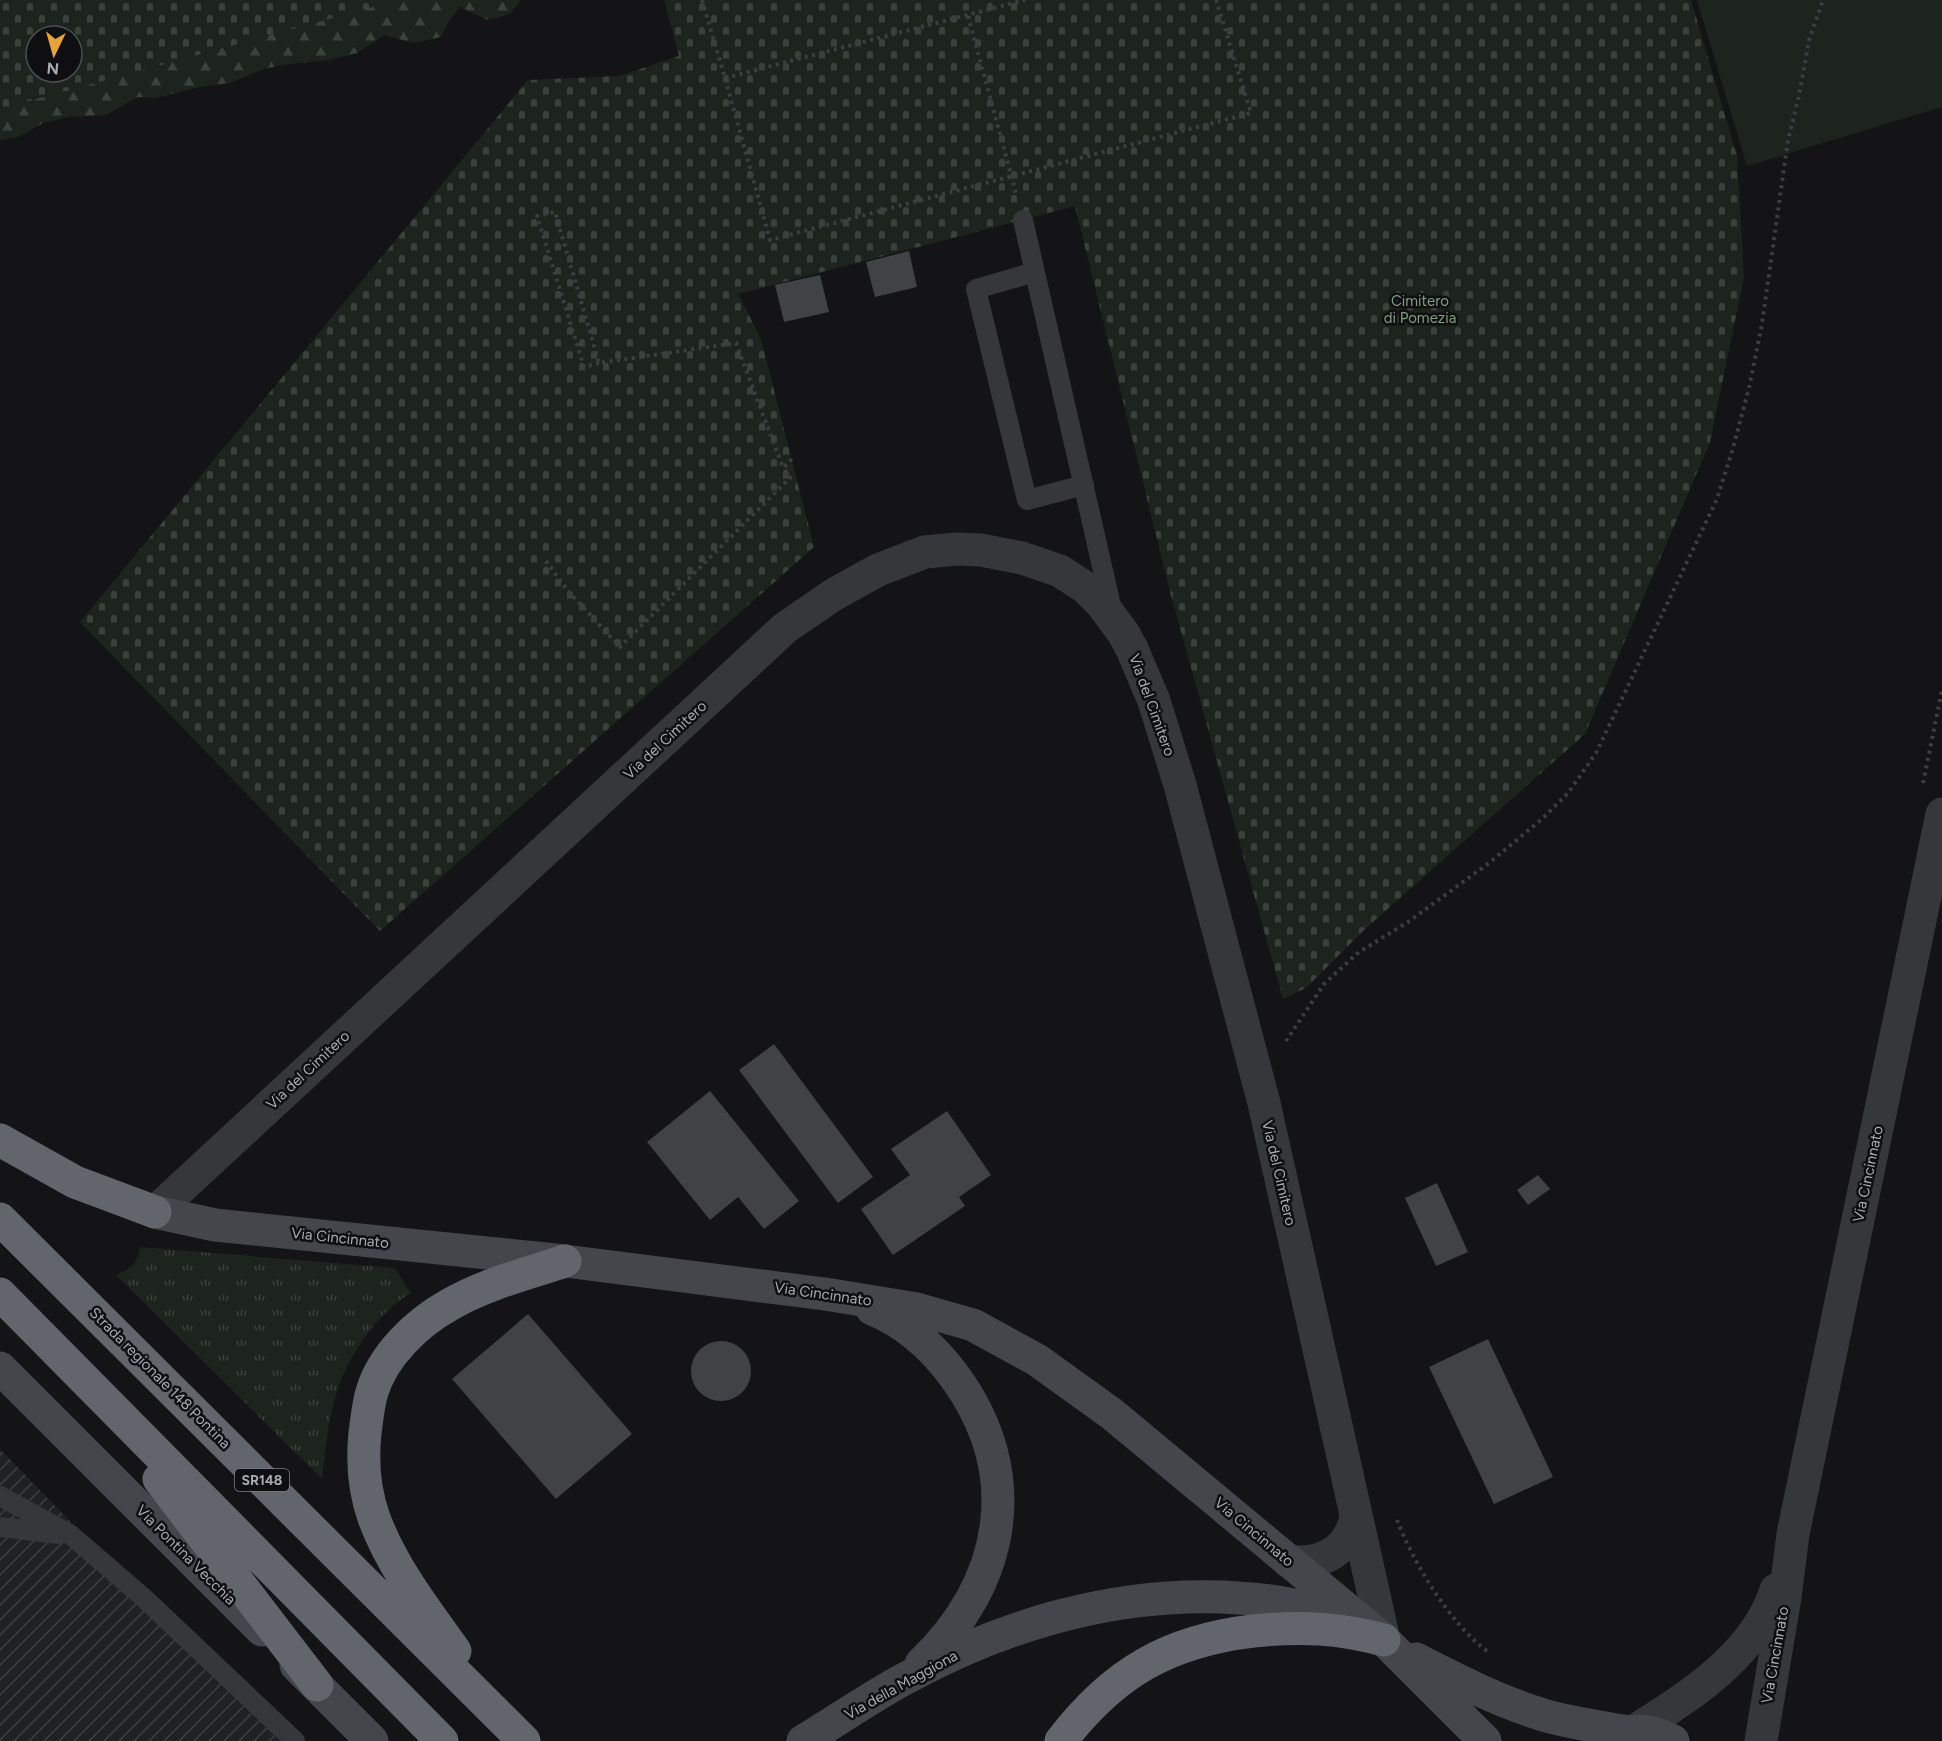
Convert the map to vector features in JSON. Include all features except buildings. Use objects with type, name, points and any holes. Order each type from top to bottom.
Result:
[{"type":"highway","points":[[0,1140],[75,1182],[155,1212]]},
{"type":"highway","name":"Strada regionale 148 Pontina","points":[[0,1219],[515,1732]]},
{"type":"highway","points":[[515,1732],[406,1581],[382,1536],[365,1486],[363,1453],[366,1421],[371,1394],[381,1372],[411,1334],[436,1313],[486,1288],[565,1261]]},
{"type":"highway","points":[[0,1294],[442,1741]]},
{"type":"highway","points":[[76,1371],[317,1685]]},
{"type":"highway","points":[[1061,1741],[1086,1711],[1117,1683],[1153,1659],[1190,1643],[1245,1632],[1313,1627],[1356,1633],[1384,1640]]},
{"type":"street","name":"Via del Cimitero","points":[[155,1212],[785,628],[857,580],[903,559],[944,549],[969,549],[1022,558],[1060,571],[1086,588],[1114,619],[1132,649],[1150,691],[1180,785],[1264,1103],[1384,1640]]},
{"type":"street","name":"Via Cincinnato","points":[[1761,1741],[1793,1534],[1932,803]]},
{"type":"street","name":"Via Cincinnato","points":[[155,1212],[215,1225],[565,1261],[825,1293],[889,1303],[973,1325],[1037,1360],[1087,1395],[1384,1640],[1485,1741]]},
{"type":"street","points":[[825,1293],[861,1304],[899,1322],[938,1354],[969,1396],[986,1434],[998,1482],[996,1530],[989,1562],[979,1587],[951,1630],[907,1678]]},
{"type":"street","name":"Via Pontina Vecchia","points":[[0,1368],[372,1741]]},
{"type":"street","points":[[1288,1561],[1313,1560],[1334,1552],[1344,1545],[1352,1534],[1356,1517]]},
{"type":"street","name":"Via Cincinnato","points":[[1384,1640],[1437,1670],[1514,1705],[1625,1734],[1673,1706],[1699,1687],[1748,1640],[1761,1623],[1773,1600],[1793,1534]]},
{"type":"street","name":"Via della Maggiona","points":[[803,1741],[907,1678],[983,1641],[1026,1625],[1067,1614],[1157,1598],[1207,1596],[1284,1602],[1327,1613],[1384,1640]]},
{"type":"street","points":[[1625,1734],[1652,1732],[1673,1741]]},
{"type":"lane","points":[[1023,220],[1114,619]]},
{"type":"lane","points":[[1035,273],[976,289],[1027,500],[1084,485]]},
{"type":"lane","points":[[0,1496],[70,1535],[145,1599],[295,1741]]},
{"type":"lane","points":[[0,1527],[70,1535]]},
{"type":"path","points":[[702,0],[770,240],[1251,113],[1216,0]]},
{"type":"path","points":[[725,78],[1025,0]]},
{"type":"path","points":[[1283,1050],[1298,1021],[1324,984],[1359,952],[1417,915],[1489,863],[1542,819],[1568,793],[1596,753],[1717,499],[1733,448],[1749,388],[1762,324],[1788,140],[1809,40],[1823,0]]},
{"type":"path","points":[[968,16],[1023,220]]},
{"type":"path","points":[[546,561],[568,591],[620,647],[790,478],[783,468],[736,343],[584,367],[537,216],[555,212],[599,363]]},
{"type":"path","points":[[783,468],[792,459]]},
{"type":"path","points":[[1932,803],[1942,690]]},
{"type":"path","points":[[1394,1512],[1413,1553],[1445,1605],[1462,1628],[1480,1646],[1496,1657]]},
{"type":"shaded area","points":[[0,1449],[284,1741],[0,1741]]},
{"type":"green space","points":[[0,0],[521,0],[510,14],[488,20],[460,7],[449,21],[441,37],[414,43],[384,35],[357,53],[328,60],[264,69],[230,83],[199,87],[156,98],[138,97],[106,115],[68,117],[43,123],[18,137],[0,140]]},
{"type":"green space","points":[[0,0],[399,0],[0,109]]},
{"type":"green space","name":"Cimitero di Pomezia","points":[[664,0],[1691,0],[1737,156],[1744,277],[1710,442],[1585,734],[1364,930],[1306,988],[1283,999],[1170,592],[1075,206],[738,294],[761,339],[814,547],[380,931],[80,622],[528,80],[619,76],[679,56]]},
{"type":"green space","points":[[1697,0],[1942,0],[1942,107],[1747,166]]},
{"type":"green space","points":[[140,1247],[395,1268],[411,1293],[377,1322],[355,1352],[346,1369],[330,1421],[322,1479],[116,1275],[132,1265]]}]
